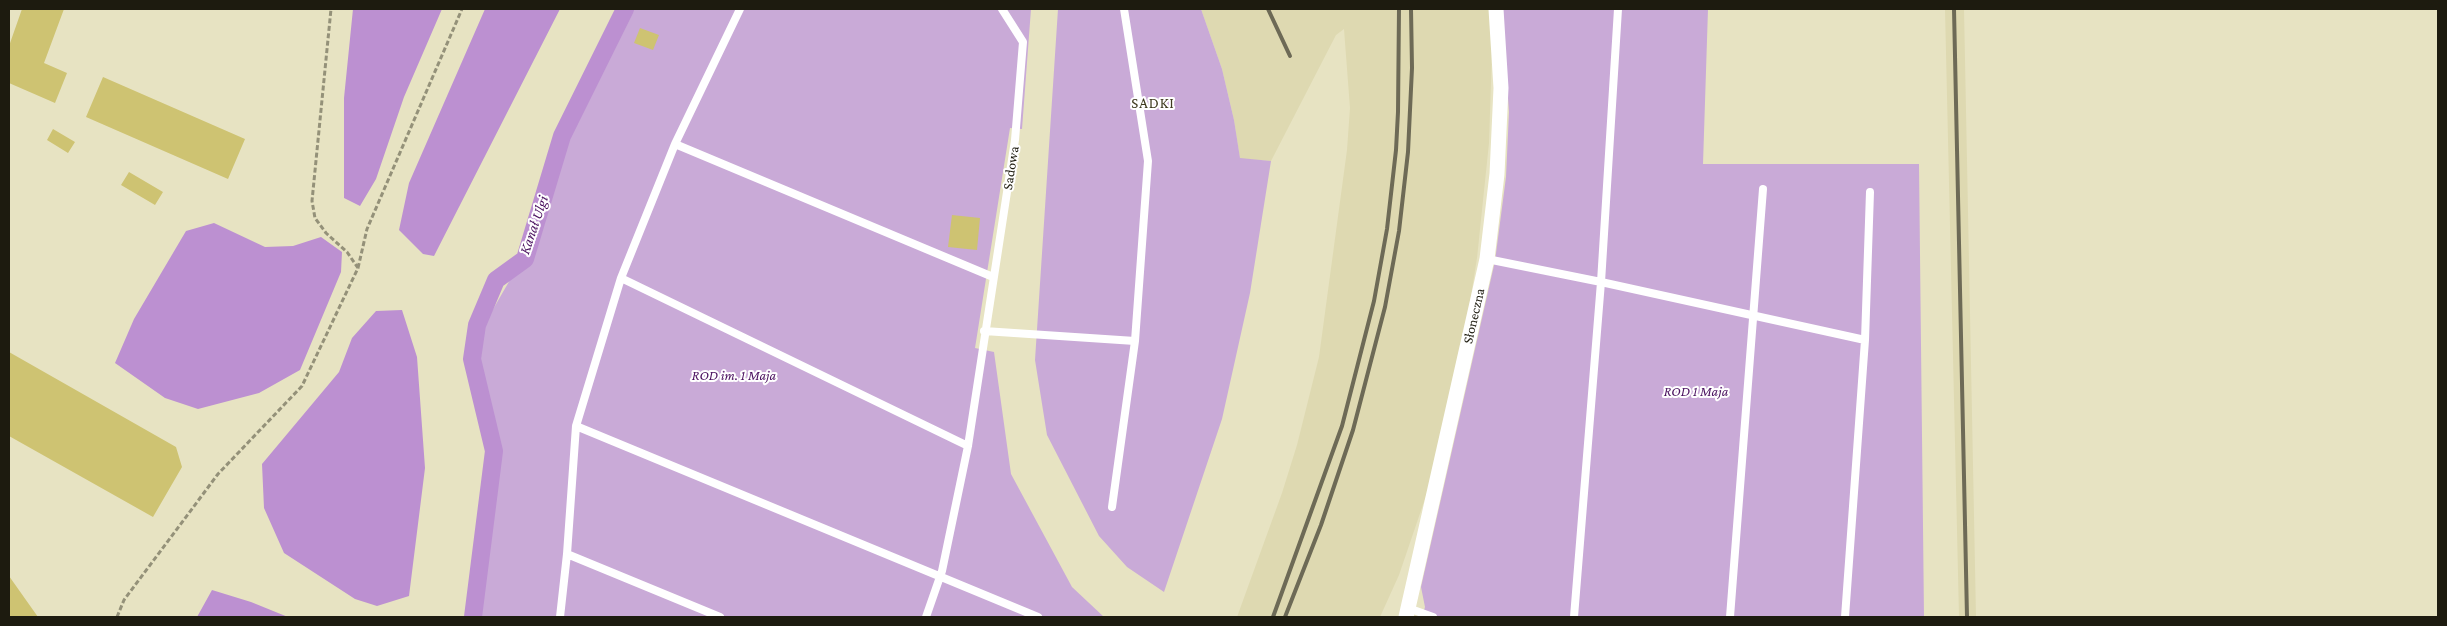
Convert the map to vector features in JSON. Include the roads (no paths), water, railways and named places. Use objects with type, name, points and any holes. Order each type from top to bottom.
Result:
[{"type":"street","name":"Słoneczna","points":[[1407,612],[1487,259],[1497,174],[1501,88],[1496,9]]},
{"type":"lane","points":[[560,617],[568,554],[576,426],[621,278],[675,144],[740,9]]},
{"type":"lane","name":"Sadowa","points":[[926,617],[940,576],[968,446],[984,331],[1015,140],[1023,42],[1002,9]]},
{"type":"lane","points":[[1112,507],[1135,341],[1148,160],[1124,9]]},
{"type":"lane","points":[[1574,617],[1601,282],[1618,9]]},
{"type":"lane","points":[[675,144],[993,277]]},
{"type":"lane","points":[[1730,617],[1763,189]]},
{"type":"lane","points":[[1845,617],[1865,340],[1870,192]]},
{"type":"lane","points":[[1487,259],[1865,340]]},
{"type":"lane","points":[[621,278],[968,446]]},
{"type":"lane","points":[[984,331],[1135,341]]},
{"type":"lane","points":[[576,426],[1038,617]]},
{"type":"lane","points":[[568,554],[720,617]]},
{"type":"lane","points":[[1407,612],[1433,617]]},
{"type":"waterway","name":"Kanał Ulgi","points":[[473,617],[494,451],[472,359],[477,325],[496,280],[525,259],[562,136],[625,9]]},
{"type":"railway","points":[[1268,9],[1290,56]]},
{"type":"railway","points":[[1273,617],[1342,426],[1374,301],[1387,229],[1396,150],[1399,9]]},
{"type":"railway","points":[[1285,617],[1321,525],[1353,430],[1385,307],[1399,231],[1408,152],[1412,68],[1411,9]]},
{"type":"railway","points":[[1954,9],[1967,617]]},
{"type":"district","name":"SADKI","points":[[1153,103]]},
{"type":"park label","name":"ROD im. 1 Maja","points":[[734,376]]},
{"type":"park label","name":"ROD 1 Maja","points":[[1696,392]]}]
